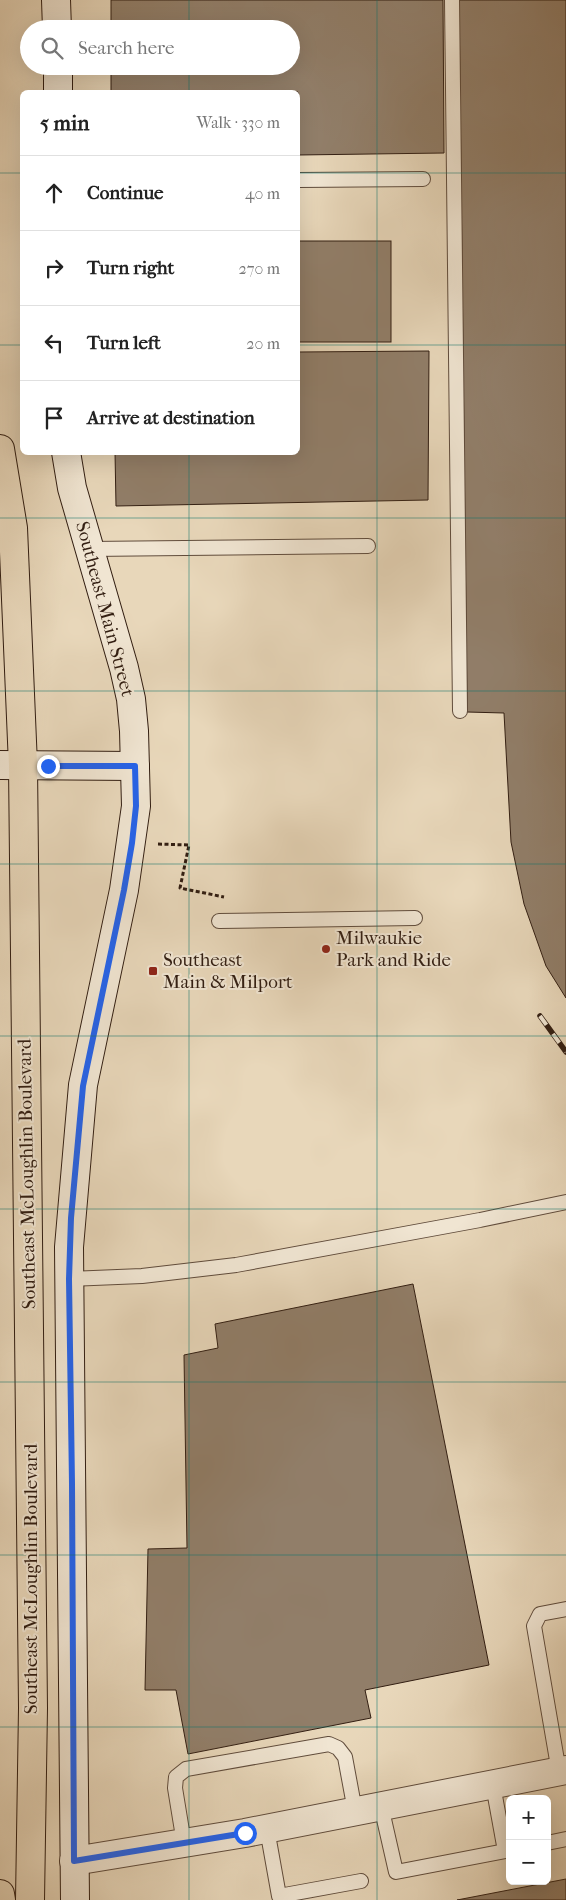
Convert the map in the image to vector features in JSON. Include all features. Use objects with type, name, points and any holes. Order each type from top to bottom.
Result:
[{"type":"main road","name":"Southeast McLoughlin Boulevard","points":[[0,449],[13,528],[11,765],[33,1698],[30,1900]]},
{"type":"main road","points":[[0,1894],[1,1900]]},
{"type":"street","points":[[56,0],[57,20]]},
{"type":"street","points":[[58,75],[58,90]]},
{"type":"street","name":"Southeast Main Street","points":[[66,455],[72,488],[124,668],[131,699],[136,806],[124,890],[83,1086],[71,1218],[69,1279],[75,1900]]},
{"type":"street","points":[[11,765],[135,766]]},
{"type":"street","points":[[74,1861],[267,1829],[563,1771]]},
{"type":"lane","points":[[452,0],[460,711]]},
{"type":"lane","points":[[300,180],[423,179]]},
{"type":"lane","points":[[90,549],[368,546]]},
{"type":"lane","points":[[219,921],[415,918]]},
{"type":"lane","points":[[69,1279],[142,1276],[236,1265],[480,1220],[566,1202]]},
{"type":"lane","points":[[563,1771],[534,1626],[540,1614],[566,1609]]},
{"type":"lane","points":[[184,1843],[175,1788],[176,1777],[186,1769],[328,1744],[338,1748],[345,1757],[396,1872],[506,1850]]},
{"type":"lane","points":[[493,1785],[506,1845]]},
{"type":"lane","points":[[267,1829],[279,1896],[361,1881]]},
{"type":"lane","points":[[551,1842],[566,1839]]},
{"type":"path","points":[[132,843],[189,845],[180,888],[224,897]]},
{"type":"building","points":[[111,0],[443,0],[444,153],[300,155],[300,90],[111,90],[111,75],[300,75],[300,20],[111,20]]},
{"type":"building","points":[[459,0],[566,0],[566,998],[546,966],[524,904],[511,842],[504,713],[467,712]]},
{"type":"building","points":[[300,241],[391,241],[391,342],[300,342]]},
{"type":"building","points":[[429,351],[428,500],[116,506],[115,455],[300,455],[300,352]]},
{"type":"building","points":[[413,1284],[489,1665],[365,1690],[371,1718],[188,1754],[176,1690],[145,1690],[148,1549],[187,1548],[184,1355],[218,1348],[215,1324]]},
{"type":"building","points":[[566,1879],[566,1900],[457,1900],[535,1885],[551,1885],[551,1882]]},
{"type":"railway","points":[[540,1016],[566,1052]]},
{"type":"place","name":"Milwaukie Park and Ride","points":[[326,949]]},
{"type":"place","name":"Southeast Main & Milport","points":[[153,971]]},
{"type":"route","points":[[48,766],[135,766],[136,806],[124,890],[86,1062],[69,1248],[74,1861],[245,1833]]}]
